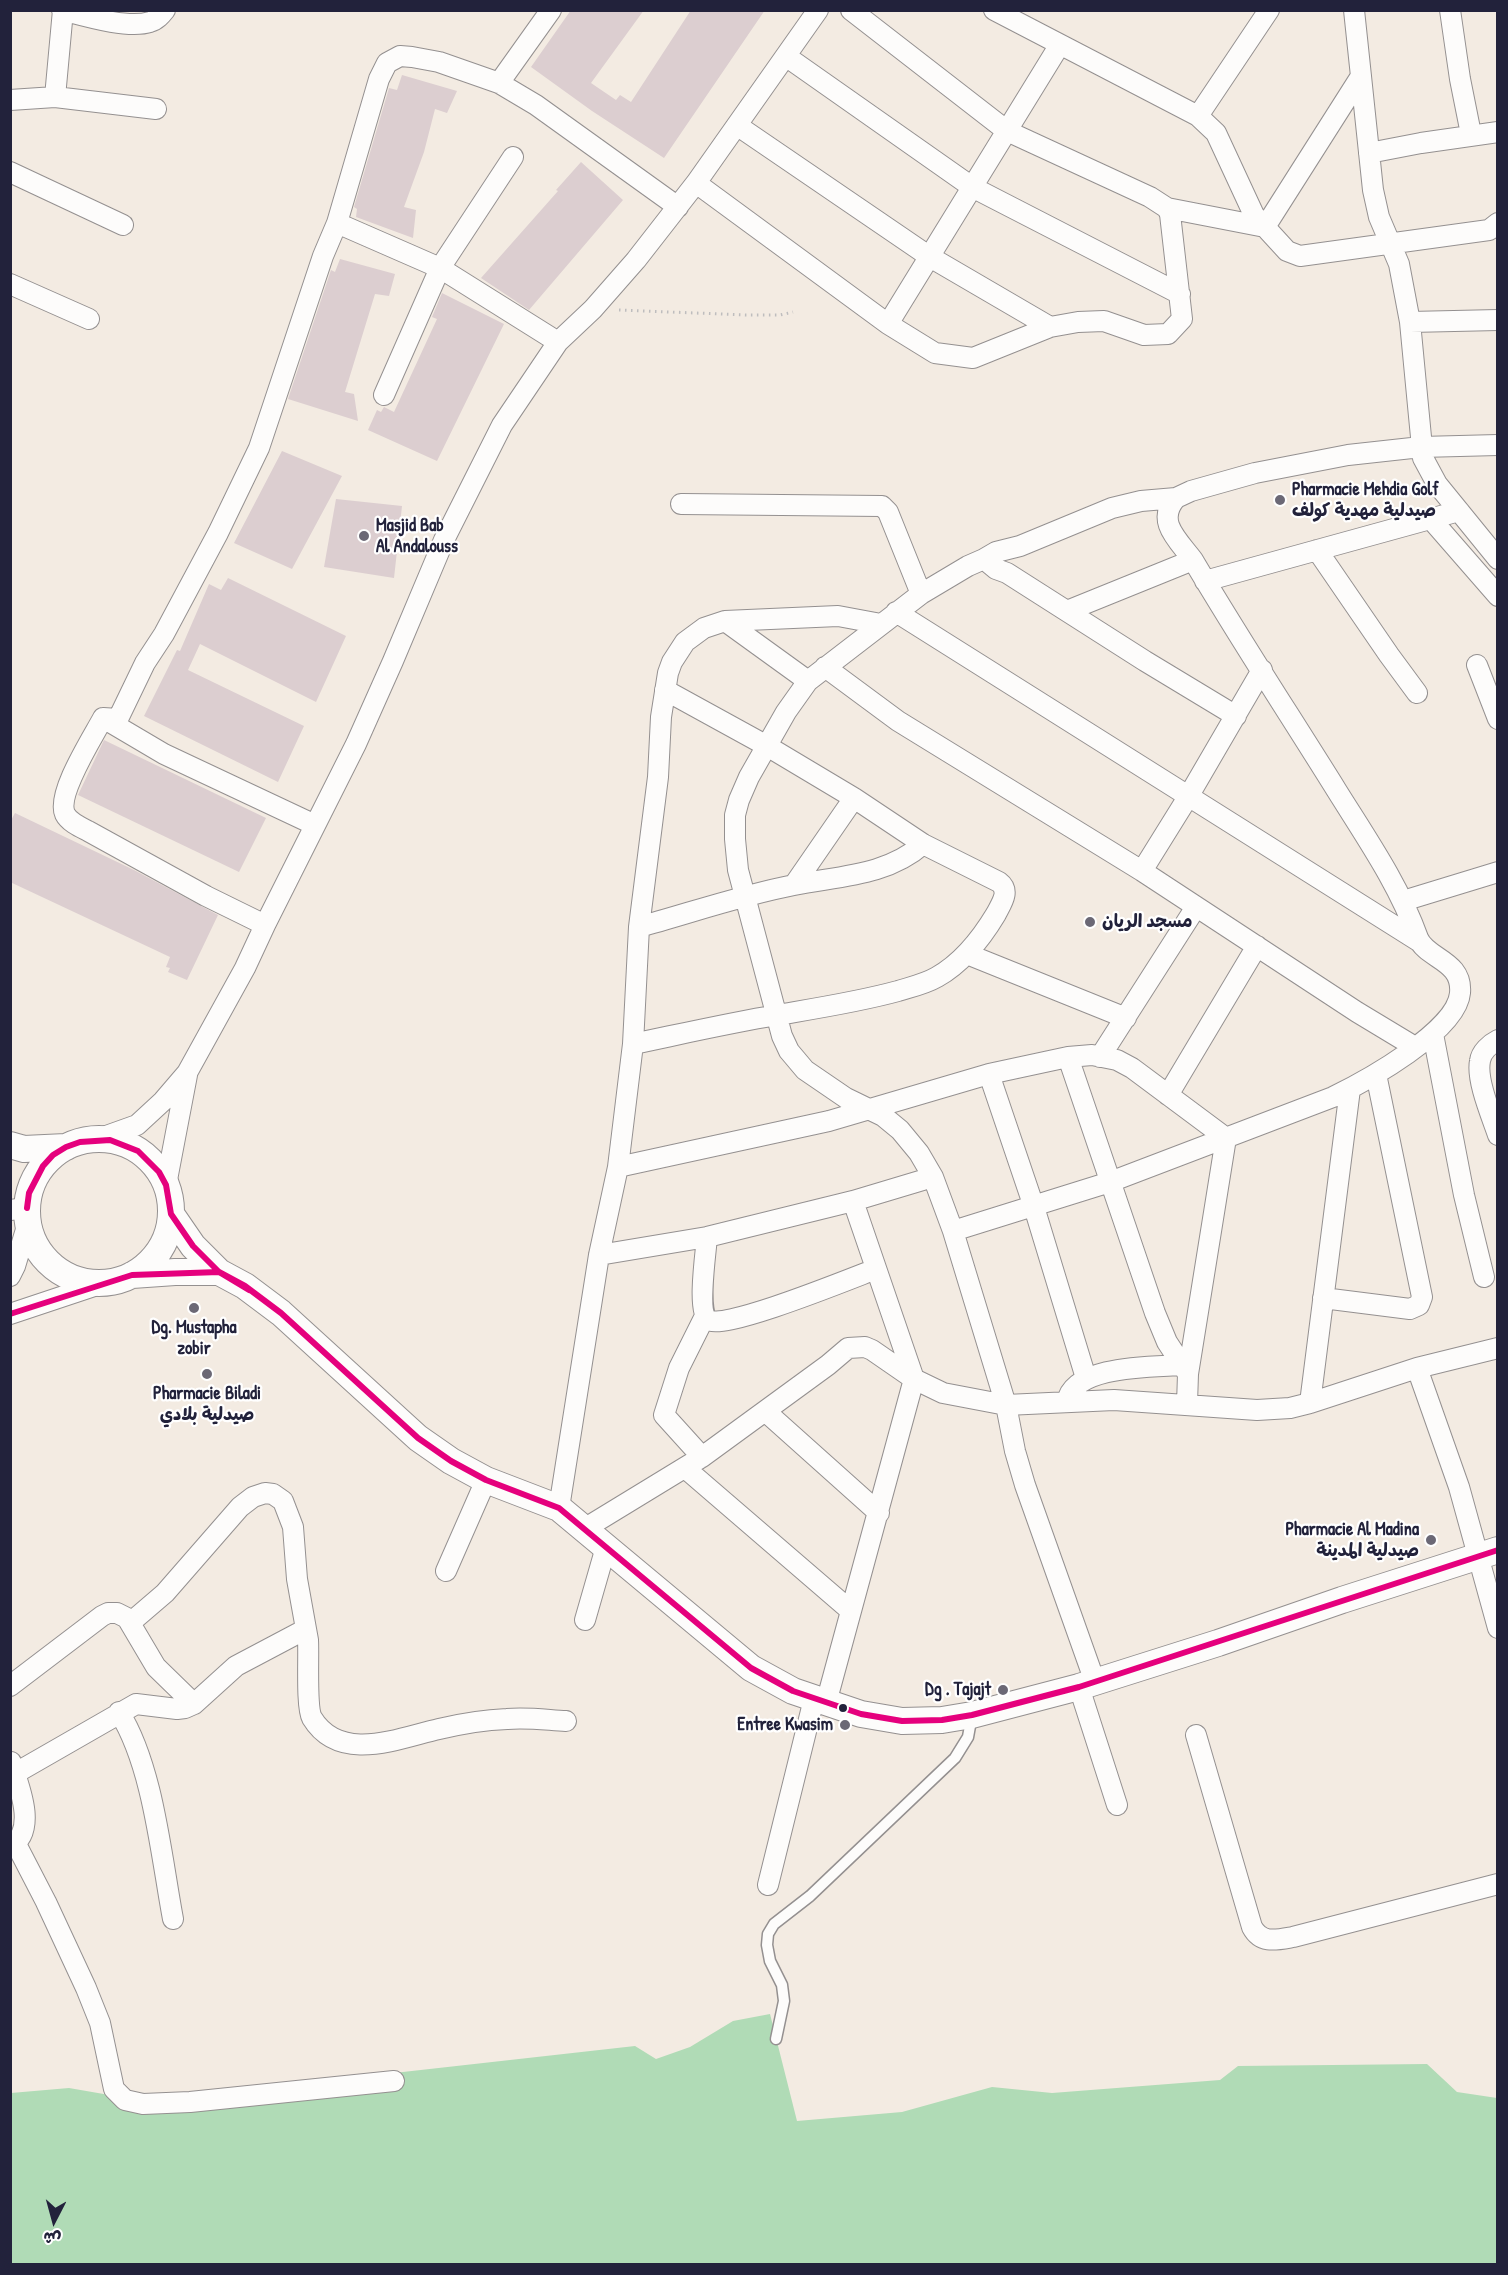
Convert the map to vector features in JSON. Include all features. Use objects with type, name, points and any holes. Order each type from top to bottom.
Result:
[{"type":"street","points":[[56,97],[63,11],[138,23],[151,22],[165,10]]},
{"type":"street","points":[[499,83],[551,10]]},
{"type":"street","points":[[10,1276],[15,1266],[21,1206],[43,1166],[53,1155],[66,1148],[137,1125],[163,1101],[187,1073],[245,968],[315,825],[389,671],[444,540],[502,424],[558,342],[593,309],[678,207],[738,126],[818,10]]},
{"type":"street","points":[[851,10],[1007,131],[1167,207],[1265,228]]},
{"type":"street","points":[[994,10],[1059,46],[1198,116],[1215,133],[1254,215],[1287,251],[1300,256],[1390,245],[1489,230],[1497,223]]},
{"type":"street","points":[[1198,116],[1269,10]]},
{"type":"street","points":[[1354,10],[1377,208],[1399,264],[1410,322],[1423,458],[1431,475],[1497,559]]},
{"type":"street","points":[[1450,10],[1471,135]]},
{"type":"street","points":[[888,324],[1059,46]]},
{"type":"street","points":[[104,718],[118,719],[141,670],[164,634],[218,533],[259,448],[323,256],[337,223],[379,79],[387,63],[400,56],[440,62],[499,83],[536,105],[678,207]]},
{"type":"street","points":[[787,57],[972,187],[1180,294]]},
{"type":"street","points":[[1265,228],[1361,76]]},
{"type":"street","points":[[10,100],[56,97],[156,109]]},
{"type":"street","points":[[738,126],[930,257],[1050,327]]},
{"type":"street","points":[[1369,153],[1497,132]]},
{"type":"street","points":[[384,395],[440,268],[513,157]]},
{"type":"street","points":[[10,172],[123,225]]},
{"type":"street","points":[[696,183],[888,324],[935,353],[973,358],[1050,327],[1078,322],[1104,321],[1144,335],[1168,334],[1182,319],[1170,214],[1167,207]]},
{"type":"street","points":[[337,223],[440,268],[558,342]]},
{"type":"street","points":[[10,284],[89,319]]},
{"type":"street","points":[[1410,322],[1497,320]]},
{"type":"street","points":[[1117,1805],[1087,1684],[1015,1451],[1006,1405],[953,1231],[933,1177],[919,1153],[900,1130],[884,1116],[867,1110],[824,1084],[796,1062],[786,1044],[776,1015],[736,856],[735,815],[739,800],[749,777],[786,712],[808,681],[921,594],[996,552],[1020,546],[1112,508],[1141,501],[1176,498],[1191,491],[1255,473],[1348,455],[1421,447],[1497,445]]},
{"type":"street","points":[[1176,498],[1167,509],[1167,522],[1388,872],[1420,942]]},
{"type":"street","points":[[681,504],[882,506],[888,512],[921,594]]},
{"type":"street","points":[[1205,581],[1459,511]]},
{"type":"street","points":[[1430,518],[1497,596]]},
{"type":"street","points":[[1317,550],[1417,693]]},
{"type":"street","points":[[984,559],[996,569],[1007,573],[1145,662],[1236,716]]},
{"type":"street","points":[[1067,611],[1193,560]]},
{"type":"street","points":[[559,1508],[599,1255],[618,1167],[633,1044],[639,927],[658,777],[661,717],[665,690],[672,662],[686,642],[704,628],[725,621],[837,616],[888,618],[1315,875],[1420,942],[1456,973],[1459,981],[1458,1003],[1452,1015],[1433,1034],[1376,1074],[1350,1089],[1110,1182],[953,1231]]},
{"type":"street","points":[[725,621],[808,681]]},
{"type":"street","points":[[1477,665],[1497,719]]},
{"type":"street","points":[[825,667],[898,721],[1142,871],[1415,1047]]},
{"type":"street","points":[[1142,871],[1188,798],[1262,670]]},
{"type":"street","points":[[633,1044],[776,1015],[820,1009],[884,995],[924,983],[938,977],[967,954],[991,922],[1005,895],[1004,887],[999,882],[923,844],[854,798],[767,746],[665,690]]},
{"type":"street","points":[[104,718],[174,759],[315,825]]},
{"type":"street","points":[[104,718],[74,771],[64,799],[65,814],[71,821],[88,831],[206,896],[265,925]]},
{"type":"street","points":[[794,885],[854,798]]},
{"type":"street","points":[[639,927],[794,885],[881,868],[902,860],[923,844]]},
{"type":"street","points":[[1403,901],[1497,872]]},
{"type":"street","points":[[1100,1057],[1196,907]]},
{"type":"street","points":[[1168,1095],[1257,946]]},
{"type":"street","points":[[967,954],[1126,1018]]},
{"type":"street","points":[[1433,1034],[1464,1195],[1485,1277]]},
{"type":"street","points":[[1497,1040],[1490,1045],[1480,1061],[1484,1089],[1497,1136]]},
{"type":"street","points":[[618,1167],[795,1130],[989,1074],[1068,1057],[1100,1057],[1117,1060],[1132,1068],[1226,1138]]},
{"type":"street","points":[[1068,1057],[1161,1330],[1185,1369]]},
{"type":"street","points":[[187,1073],[166,1185],[171,1214],[193,1246],[219,1272],[245,1286],[281,1312],[418,1438],[451,1461],[486,1480],[559,1508],[751,1668],[793,1691],[820,1701],[861,1714],[902,1721],[942,1720],[972,1715],[1087,1684],[1218,1643],[1487,1553]]},
{"type":"street","points":[[989,1074],[1034,1207],[1086,1378]]},
{"type":"street","points":[[1323,1298],[1410,1309],[1419,1305],[1422,1297],[1376,1074]]},
{"type":"street","points":[[1310,1403],[1350,1089]]},
{"type":"street","points":[[1186,1404],[1185,1369],[1226,1138]]},
{"type":"street","points":[[95,1140],[117,1142],[138,1151],[149,1160],[166,1185]]},
{"type":"street","points":[[10,1145],[24,1149],[66,1148]]},
{"type":"street","points":[[599,1255],[707,1237],[853,1201],[933,1177]]},
{"type":"street","points":[[768,1886],[820,1701],[879,1514],[914,1379],[853,1201]]},
{"type":"street","points":[[21,1206],[32,1237],[48,1262],[74,1278],[103,1283]]},
{"type":"street","points":[[132,1275],[155,1256],[163,1243],[171,1214]]},
{"type":"street","points":[[702,1457],[664,1415],[679,1368],[705,1316],[703,1290],[707,1237]]},
{"type":"street","points":[[705,1316],[708,1320],[716,1322],[733,1320],[876,1269]]},
{"type":"street","points":[[10,1314],[132,1275],[219,1272]]},
{"type":"street","points":[[584,1528],[702,1457],[848,1348],[865,1347],[872,1350],[914,1379],[943,1394],[1006,1405],[1114,1400],[1257,1410],[1290,1408],[1310,1403],[1417,1368],[1497,1348]]},
{"type":"street","points":[[1067,1402],[1075,1387],[1086,1378],[1135,1368],[1185,1369]]},
{"type":"street","points":[[1417,1368],[1459,1487],[1487,1553],[1497,1628]]},
{"type":"street","points":[[765,1411],[879,1514]]},
{"type":"street","points":[[685,1468],[850,1611]]},
{"type":"street","points":[[446,1571],[486,1480]]},
{"type":"street","points":[[130,1623],[165,1593],[240,1507],[253,1497],[265,1493],[273,1494],[283,1501],[293,1527],[297,1579],[308,1641],[311,1716],[333,1739],[369,1745],[420,1736],[452,1726],[508,1718],[566,1721]]},
{"type":"street","points":[[585,1620],[606,1547]]},
{"type":"street","points":[[10,1686],[108,1612],[127,1618],[156,1667],[194,1704]]},
{"type":"street","points":[[306,1629],[236,1666],[194,1704],[177,1709],[136,1704],[12,1767],[24,1809],[25,1825],[23,1836],[13,1846],[46,1902],[86,1988],[100,2023],[114,2089],[125,2100],[143,2104],[190,2102],[394,2081]]},
{"type":"street","points":[[119,1712],[134,1739],[146,1779],[173,1919]]},
{"type":"street","points":[[1196,1735],[1252,1927],[1256,1935],[1263,1939],[1276,1940],[1293,1937],[1497,1884]]},
{"type":"lane","points":[[776,2040],[784,2001],[782,1985],[770,1961],[767,1945],[768,1934],[774,1924],[810,1896],[955,1758],[968,1737],[972,1715]]},
{"type":"path","points":[[593,309],[746,315],[780,315],[793,312]]},
{"type":"green space","points":[[770,2014],[797,2121],[902,2112],[992,2087],[1052,2093],[1220,2080],[1238,2066],[1427,2064],[1457,2092],[1497,2098],[1497,2264],[11,2264],[11,2093],[69,2088],[144,2101],[635,2046],[656,2059],[690,2047],[733,2021]]},
{"type":"building","points":[[571,10],[644,10],[591,83],[616,100],[620,95],[631,102],[691,10],[765,10],[664,158],[592,111],[531,67]]},
{"type":"building","points":[[402,75],[457,91],[447,113],[435,109],[424,152],[404,207],[416,210],[413,238],[356,217],[357,209],[354,207],[389,88],[397,90]]},
{"type":"building","points":[[581,162],[623,200],[529,310],[481,278]]},
{"type":"building","points":[[340,259],[395,274],[389,296],[375,294],[345,392],[354,394],[358,421],[288,399],[331,270],[335,272]]},
{"type":"building","points":[[442,293],[504,324],[437,461],[368,430],[377,410],[381,412],[384,407],[394,412],[437,319],[432,317]]},
{"type":"building","points":[[282,451],[342,476],[292,569],[234,543]]},
{"type":"building","name":"Masjid Bab Al Andalouss","points":[[336,499],[402,506],[394,578],[324,567]]},
{"type":"building","points":[[228,578],[346,636],[316,702],[200,644],[188,670],[304,726],[278,782],[144,716],[177,650],[180,651],[209,584],[221,590]]},
{"type":"building","points":[[104,740],[266,818],[239,872],[78,795]]},
{"type":"building","points":[[15,813],[134,870],[218,915],[187,980],[168,972],[170,968],[166,967],[170,957],[10,882],[10,822]]},
{"type":"transit line","points":[[27,1208],[29,1193],[43,1166],[53,1155],[66,1147],[80,1142],[110,1140],[138,1151],[159,1172],[166,1185],[171,1214],[193,1246],[219,1272],[245,1286],[281,1313],[418,1438],[451,1461],[486,1480],[559,1508],[751,1668],[793,1691],[861,1714],[902,1721],[942,1720],[972,1715],[1079,1687],[1498,1550]]},
{"type":"transit line","points":[[10,1314],[132,1275],[219,1272],[249,1290]]},
{"type":"place","name":"Pharmacie Mehdia Golf صيدلية مهدية كولف","points":[[1280,500]]},
{"type":"place","name":"Masjid Bab Al Andalouss","points":[[364,536]]},
{"type":"place","name":"مسجد الريان","points":[[1090,922]]},
{"type":"place","name":"Dg. Mustapha zobir","points":[[194,1308]]},
{"type":"place","name":"Pharmacie Biladi صيدلية بلادي","points":[[207,1374]]},
{"type":"place","name":"Pharmacie Al Madina صيدلية المدينة","points":[[1431,1540]]},
{"type":"place","name":"Dg . Tajajt","points":[[1003,1690]]},
{"type":"place","name":"Entree Kwasim","points":[[845,1725]]}]
